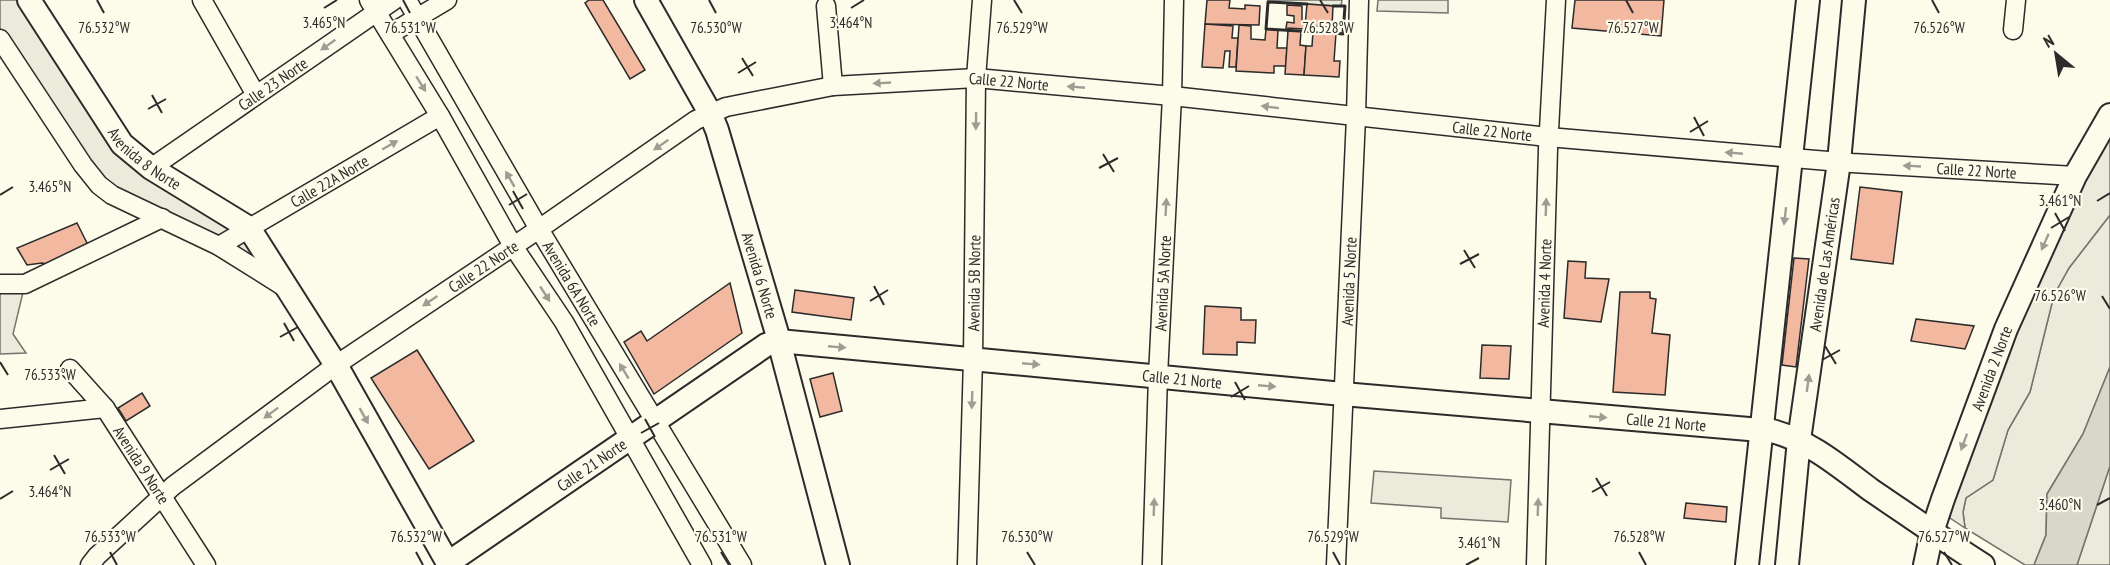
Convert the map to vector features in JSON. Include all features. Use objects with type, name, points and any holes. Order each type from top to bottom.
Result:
[{"type":"main road","name":"Avenida 8 Norte","points":[[29,0],[122,144],[151,168],[249,228],[336,365],[447,564]]},
{"type":"main road","name":"Avenida 6 Norte","points":[[646,0],[710,113],[717,130],[779,341],[838,565]]},
{"type":"main road","points":[[1747,565],[1793,158],[1808,0]]},
{"type":"main road","name":"Avenida de Las Américas","points":[[1787,565],[1799,440],[1839,162],[1854,0]]},
{"type":"main road","name":"Avenida 2 Norte","points":[[1924,565],[1932,532],[2006,329],[2075,176],[2110,115]]},
{"type":"main road","name":"Calle 21 Norte","points":[[447,564],[766,345],[779,341],[1343,394],[1772,431],[1799,440],[1983,565]]},
{"type":"street","points":[[202,0],[256,95]]},
{"type":"street","name":"Calle 23 Norte","points":[[151,168],[256,95],[373,6],[394,0]]},
{"type":"street","name":"Avenida 6A Norte","points":[[407,0],[539,229],[742,565]]},
{"type":"street","points":[[390,34],[447,0]]},
{"type":"street","name":"Avenida 5B Norte","points":[[967,565],[973,359],[976,78],[982,0]]},
{"type":"street","name":"Avenida 5A Norte","points":[[1152,565],[1174,0]]},
{"type":"street","name":"Avenida 5 Norte","points":[[1336,565],[1359,0]]},
{"type":"street","name":"Avenida 4 Norte","points":[[1536,565],[1548,137],[1556,0]]},
{"type":"street","points":[[2013,30],[2016,0]]},
{"type":"street","name":"Avenida 6A Norte","points":[[373,6],[440,116],[513,246],[564,322],[702,565]]},
{"type":"street","points":[[826,6],[833,86]]},
{"type":"street","name":"Avenida 8 Norte","points":[[0,39],[83,165],[99,185],[112,195],[219,246],[286,289]]},
{"type":"street","name":"Calle 22 Norte","points":[[90,565],[173,486],[336,365],[696,120],[726,107],[833,86],[976,78],[1172,96],[1548,137],[1839,162],[2075,176]]},
{"type":"street","name":"Calle 22A Norte","points":[[219,246],[440,116]]},
{"type":"street","points":[[0,284],[25,284],[162,218]]},
{"type":"street","name":"Avenida 9 Norte","points":[[70,369],[105,408],[206,565]]},
{"type":"street","points":[[0,419],[105,408]]},
{"type":"shaded area","points":[[0,0],[29,0],[122,144],[249,228],[286,289],[112,195],[0,39]]},
{"type":"shaded area","points":[[1268,0],[1342,0],[1341,6],[1268,2]]},
{"type":"shaded area","points":[[1378,0],[1448,0],[1448,13],[1377,11]]},
{"type":"shaded area","points":[[2110,115],[2110,215],[2069,268],[2054,295],[2030,392],[2008,430],[1993,480],[1966,498],[1963,512],[1965,528],[1950,518],[1943,499]]},
{"type":"shaded area","points":[[2110,215],[2110,367],[2083,434],[2047,494],[2046,535],[2034,565],[2025,565],[1965,528],[1963,512],[1966,498],[1993,480],[2008,430],[2030,392],[2054,295],[2069,268]]},
{"type":"shaded area","points":[[0,284],[25,284],[13,334],[26,353],[0,354]]},
{"type":"shaded area","points":[[2110,367],[2110,466],[2077,565],[2034,565],[2046,535],[2047,494],[2083,434]]},
{"type":"shaded area","points":[[2110,466],[2110,565],[2077,565]]},
{"type":"shaded area","points":[[1374,471],[1511,480],[1508,522],[1441,518],[1441,508],[1371,503]]},
{"type":"building","points":[[589,0],[603,0],[645,70],[630,79],[585,3]]},
{"type":"building","points":[[1207,0],[1230,0],[1229,8],[1245,9],[1245,5],[1260,6],[1259,25],[1205,24]]},
{"type":"building","points":[[1575,0],[1664,0],[1661,36],[1572,28]]},
{"type":"building","points":[[1307,4],[1333,6],[1332,27],[1305,26]]},
{"type":"building","points":[[1287,5],[1302,6],[1302,23],[1306,23],[1305,29],[1286,28],[1287,22],[1294,23],[1294,16],[1287,15]]},
{"type":"building","points":[[1205,24],[1233,26],[1232,38],[1238,38],[1236,67],[1229,67],[1230,51],[1225,51],[1223,68],[1202,67]]},
{"type":"building","points":[[1239,25],[1251,26],[1251,39],[1265,40],[1266,29],[1278,30],[1277,48],[1287,48],[1286,66],[1274,66],[1274,73],[1236,71]]},
{"type":"building","points":[[1288,31],[1301,31],[1300,45],[1306,46],[1304,75],[1285,74]]},
{"type":"building","points":[[1313,32],[1336,33],[1334,61],[1340,61],[1339,77],[1304,75],[1306,46],[1312,46]]},
{"type":"building","points":[[1860,187],[1902,192],[1893,264],[1851,259]]},
{"type":"building","points":[[77,223],[90,249],[55,266],[42,263],[27,265],[17,248]]},
{"type":"building","points":[[1794,258],[1809,259],[1796,367],[1782,365]]},
{"type":"building","points":[[1568,261],[1586,262],[1585,278],[1609,279],[1601,322],[1564,318]]},
{"type":"building","points":[[730,283],[742,333],[654,394],[624,342],[641,331],[647,341]]},
{"type":"building","points":[[795,290],[854,298],[851,320],[792,312]]},
{"type":"building","points":[[1620,292],[1650,292],[1650,298],[1656,299],[1652,333],[1670,335],[1665,395],[1613,392]]},
{"type":"building","points":[[1205,306],[1241,308],[1241,320],[1256,320],[1255,343],[1237,342],[1237,355],[1203,354]]},
{"type":"building","points":[[1916,319],[1974,326],[1965,349],[1911,341]]},
{"type":"building","points":[[1482,345],[1511,346],[1509,379],[1480,378]]},
{"type":"building","points":[[417,350],[474,441],[429,469],[371,378]]},
{"type":"building","points":[[833,373],[842,411],[820,417],[810,379]]},
{"type":"building","points":[[142,393],[150,406],[126,421],[118,408]]},
{"type":"building","points":[[1686,503],[1727,507],[1726,522],[1684,518]]},
{"type":"wall","points":[[1307,4],[1268,2],[1266,29],[1316,32]]},
{"type":"wall","points":[[1333,6],[1345,6],[1343,34],[1334,33]]}]
